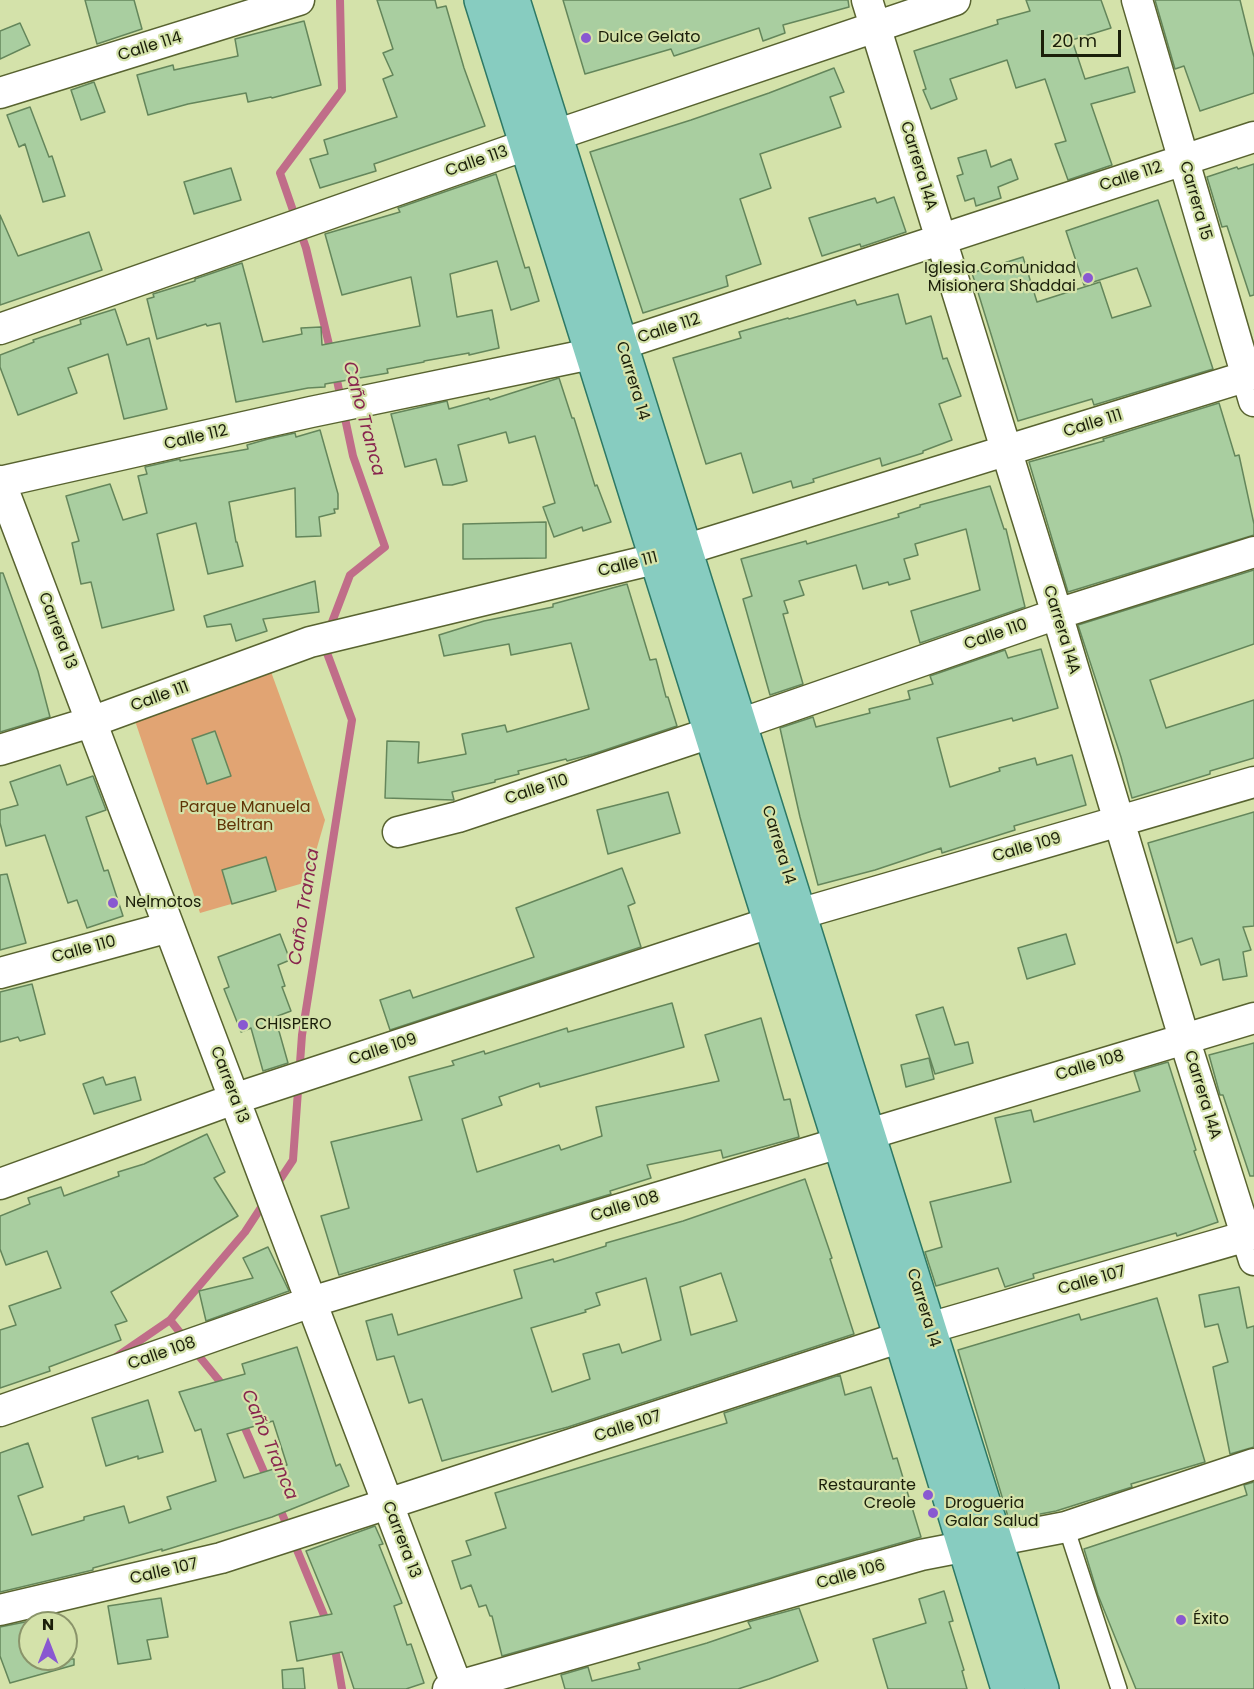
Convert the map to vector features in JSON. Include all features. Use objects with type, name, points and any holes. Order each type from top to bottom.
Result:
[{"type":"main road","name":"Carrera 14","points":[[481,0],[541,140]]},
{"type":"main road","name":"Carrera 14","points":[[513,0],[541,140],[784,919],[915,1333],[996,1541],[1042,1689]]},
{"type":"main road","name":"Carrera 14","points":[[915,1333],[963,1547],[1008,1689]]},
{"type":"street","name":"Calle 114","points":[[0,93],[299,0]]},
{"type":"street","name":"Calle 113","points":[[0,329],[541,140],[871,14],[955,0]]},
{"type":"street","name":"Carrera 15","points":[[1137,0],[1252,384]]},
{"type":"street","name":"Carrera 14A","points":[[871,14],[1057,614],[1184,1038],[1251,1243]]},
{"type":"street","name":"Calle 112","points":[[0,482],[351,403],[606,350],[1254,137]]},
{"type":"street","name":"Calle 111","points":[[0,750],[91,722],[310,642],[670,554],[1006,451],[1252,384]]},
{"type":"street","name":"Carrera 13","points":[[0,482],[388,1504],[454,1688]]},
{"type":"street","name":"Calle 110","points":[[398,832],[458,817],[1057,614],[1254,552]]},
{"type":"street","name":"Calle 109","points":[[0,1184],[234,1099],[784,919],[1254,782]]},
{"type":"street","name":"Calle 110","points":[[0,973],[168,927]]},
{"type":"street","name":"Calle 108","points":[[0,1411],[311,1302],[1254,1017]]},
{"type":"street","name":"Calle 107","points":[[0,1610],[221,1558],[915,1333],[1251,1243]]},
{"type":"street","name":"Calle 106","points":[[454,1688],[921,1555],[1066,1527],[1254,1464]]},
{"type":"lane","points":[[1066,1527],[1119,1689]]},
{"type":"green space","name":"Parque Manuela Beltran","points":[[270,669],[325,820],[307,882],[200,913],[133,715]]},
{"type":"building","points":[[85,0],[134,0],[142,29],[97,44]]},
{"type":"building","points":[[377,0],[435,0],[437,8],[446,6],[464,68],[485,126],[374,164],[376,171],[320,188],[310,159],[328,154],[324,140],[397,117],[383,79],[393,75],[383,53],[393,49]]},
{"type":"building","points":[[563,0],[848,0],[849,7],[783,25],[785,33],[763,41],[759,28],[674,56],[671,49],[585,74]]},
{"type":"building","points":[[1026,0],[1101,0],[1111,28],[1072,40],[1085,79],[1128,67],[1135,92],[1091,104],[1112,165],[1068,180],[1055,144],[1066,141],[1045,79],[1016,88],[1007,60],[950,79],[957,99],[931,109],[923,90],[926,89],[914,51],[998,24],[997,20],[1030,11]]},
{"type":"building","points":[[1155,0],[1240,0],[1254,57],[1254,93],[1200,111],[1184,66],[1175,69]]},
{"type":"building","points":[[304,21],[321,85],[248,102],[246,93],[188,104],[148,115],[137,75],[173,65],[174,70],[238,56],[235,39]]},
{"type":"building","points":[[20,23],[30,45],[0,59],[0,31]]},
{"type":"building","points":[[834,68],[844,92],[830,97],[841,127],[760,154],[771,188],[740,199],[761,264],[726,276],[728,286],[643,313],[590,152],[691,120]]},
{"type":"building","points":[[94,82],[105,112],[81,120],[71,90]]},
{"type":"building","points":[[30,107],[49,157],[52,156],[65,196],[43,202],[25,144],[19,147],[7,115]]},
{"type":"building","points":[[986,150],[991,167],[1011,159],[1018,179],[998,187],[1001,198],[976,206],[974,198],[965,201],[957,176],[963,174],[958,158]]},
{"type":"building","points":[[1254,164],[1254,295],[1250,296],[1227,226],[1222,227],[1207,177]]},
{"type":"building","points":[[231,168],[241,200],[194,214],[184,182]]},
{"type":"building","points":[[496,174],[525,268],[529,267],[539,301],[511,310],[497,261],[450,274],[457,317],[492,310],[499,348],[387,369],[388,373],[325,384],[325,387],[308,388],[236,402],[220,323],[207,326],[206,324],[157,339],[147,299],[154,297],[153,294],[242,263],[263,342],[302,334],[301,328],[321,327],[322,345],[420,326],[411,277],[342,295],[325,234],[400,212],[398,208]]},
{"type":"building","points":[[894,197],[906,232],[861,247],[860,244],[822,256],[809,218],[875,198],[877,203]]},
{"type":"building","points":[[1158,200],[1213,369],[1094,405],[1092,399],[1018,421],[972,273],[1023,257],[1037,302],[1100,282],[1112,318],[1151,306],[1137,268],[1084,285],[1066,231]]},
{"type":"building","points":[[0,215],[18,256],[89,232],[102,270],[0,305]]},
{"type":"building","points":[[898,294],[906,324],[931,316],[943,359],[947,358],[961,396],[939,404],[952,440],[923,451],[923,453],[882,466],[880,458],[813,479],[814,482],[793,488],[791,481],[753,493],[741,453],[706,464],[673,358],[741,338],[739,332],[788,318],[855,300],[857,305]]},
{"type":"building","points":[[115,309],[127,345],[149,338],[167,409],[124,419],[108,354],[68,368],[77,393],[18,415],[0,367],[0,355],[34,342],[33,340],[81,324],[80,320]]},
{"type":"building","points":[[559,378],[595,486],[597,485],[611,522],[583,531],[582,527],[554,537],[543,507],[555,503],[535,436],[509,443],[506,432],[458,445],[467,481],[452,485],[443,485],[436,459],[405,467],[391,414],[447,401],[449,409],[489,398],[490,400]]},
{"type":"building","points":[[1219,403],[1235,456],[1239,455],[1254,524],[1254,535],[1068,592],[1029,462],[1104,441],[1103,439]]},
{"type":"building","points":[[320,430],[338,494],[338,509],[334,509],[335,513],[319,517],[321,536],[296,537],[295,488],[229,502],[243,566],[208,574],[196,523],[157,534],[174,610],[102,628],[91,582],[81,584],[72,543],[79,541],[66,496],[110,484],[123,520],[147,513],[138,476],[147,474],[145,467],[180,459],[180,461],[248,449],[247,445],[268,439],[295,433],[296,437]]},
{"type":"building","points":[[990,486],[1004,529],[1006,529],[1025,607],[920,643],[911,611],[980,590],[966,529],[915,544],[918,555],[904,559],[910,579],[863,589],[856,565],[799,581],[804,595],[784,601],[788,613],[783,614],[803,684],[770,695],[743,599],[752,596],[741,559],[806,541],[807,544],[899,517],[898,514],[920,507],[920,505]]},
{"type":"building","points":[[546,522],[546,558],[463,559],[463,524]]},
{"type":"building","points":[[1254,570],[1254,644],[1150,680],[1166,728],[1254,700],[1254,758],[1132,798],[1078,625]]},
{"type":"building","points":[[0,573],[3,573],[38,671],[50,717],[0,732]]},
{"type":"building","points":[[315,581],[319,612],[263,619],[267,631],[236,641],[231,624],[207,627],[204,616]]},
{"type":"building","points":[[627,584],[650,660],[656,659],[666,697],[668,697],[677,726],[593,754],[518,771],[519,774],[495,780],[495,782],[452,792],[454,800],[385,798],[387,741],[419,742],[418,763],[466,754],[462,734],[505,725],[507,732],[589,709],[571,643],[511,655],[509,644],[444,656],[439,635],[484,621],[553,607],[553,604]]},
{"type":"building","points":[[1041,649],[1058,708],[937,738],[950,787],[1000,771],[999,768],[1035,758],[1037,765],[1072,755],[1086,805],[1014,826],[1015,830],[942,853],[941,848],[875,870],[818,885],[780,728],[813,717],[816,727],[870,713],[869,709],[910,699],[908,691],[933,684],[930,676],[1005,650],[1008,658]]},
{"type":"building","points":[[215,731],[231,776],[207,784],[192,739]]},
{"type":"building","points":[[60,765],[67,785],[93,776],[106,810],[86,817],[104,871],[108,870],[123,916],[87,928],[77,900],[68,903],[45,835],[6,846],[0,823],[0,810],[18,805],[10,782]]},
{"type":"building","points":[[668,792],[680,833],[608,854],[597,810]]},
{"type":"building","points":[[1254,812],[1254,926],[1243,927],[1251,950],[1243,952],[1247,976],[1223,980],[1219,959],[1201,965],[1192,938],[1177,943],[1148,843]]},
{"type":"building","points":[[266,857],[276,891],[232,904],[222,870]]},
{"type":"building","points":[[622,868],[635,903],[628,906],[641,947],[390,1030],[380,1000],[410,990],[413,998],[534,957],[516,908]]},
{"type":"building","points":[[7,874],[26,943],[0,950],[0,875]]},
{"type":"building","points":[[280,934],[290,960],[278,965],[285,986],[282,987],[291,1011],[275,1017],[288,1063],[263,1071],[251,1028],[241,1032],[224,989],[229,987],[218,957]]},
{"type":"building","points":[[1066,934],[1075,964],[1027,979],[1018,948]]},
{"type":"building","points":[[32,984],[45,1034],[20,1041],[18,1037],[0,1042],[0,992]]},
{"type":"building","points":[[672,1003],[684,1047],[540,1087],[539,1083],[499,1097],[502,1105],[462,1119],[477,1172],[559,1145],[561,1150],[602,1136],[596,1107],[719,1081],[705,1035],[761,1018],[784,1100],[790,1099],[799,1137],[723,1158],[721,1150],[647,1165],[651,1178],[610,1191],[611,1194],[339,1275],[321,1216],[349,1208],[331,1142],[422,1120],[409,1077],[454,1065],[452,1061],[484,1051],[485,1054],[567,1028],[568,1032]]},
{"type":"building","points":[[943,1007],[955,1045],[968,1042],[973,1063],[935,1074],[916,1015]]},
{"type":"building","points":[[1254,1043],[1254,1176],[1250,1176],[1223,1095],[1220,1095],[1209,1055]]},
{"type":"building","points":[[929,1058],[934,1079],[906,1087],[901,1065]]},
{"type":"building","points":[[1168,1062],[1218,1222],[1177,1236],[1176,1233],[1033,1274],[1034,1278],[1005,1287],[998,1268],[936,1286],[925,1252],[942,1247],[930,1202],[1011,1182],[995,1118],[1031,1110],[1034,1122],[1140,1091],[1134,1072]]},
{"type":"building","points":[[103,1077],[106,1085],[135,1077],[141,1100],[94,1114],[83,1084]]},
{"type":"building","points":[[207,1134],[225,1172],[214,1178],[238,1216],[111,1292],[127,1321],[115,1325],[121,1340],[49,1367],[50,1371],[0,1388],[0,1330],[16,1325],[9,1306],[61,1288],[47,1251],[6,1265],[0,1249],[0,1216],[30,1204],[28,1198],[61,1187],[64,1196],[119,1176],[118,1172],[144,1164]]},
{"type":"building","points":[[805,1179],[832,1258],[830,1259],[854,1334],[568,1427],[442,1461],[422,1399],[409,1403],[394,1356],[377,1360],[366,1321],[392,1314],[398,1335],[522,1298],[514,1270],[553,1259],[554,1262],[606,1246],[606,1243],[683,1221]],"holes":[[[721,1273],[737,1321],[691,1335],[680,1287]],[[646,1278],[661,1340],[622,1353],[619,1344],[583,1354],[590,1379],[552,1392],[531,1328],[586,1312],[585,1310],[600,1305],[596,1293]]]},
{"type":"building","points":[[268,1247],[289,1291],[206,1321],[199,1291],[253,1278],[243,1258]]},
{"type":"building","points":[[1239,1287],[1247,1328],[1254,1326],[1254,1447],[1230,1454],[1213,1367],[1228,1362],[1218,1324],[1205,1327],[1199,1295]]},
{"type":"building","points":[[1157,1298],[1205,1462],[1131,1484],[1132,1487],[1056,1511],[1009,1520],[958,1350],[1079,1314],[1081,1320]]},
{"type":"building","points":[[297,1347],[336,1466],[340,1464],[349,1486],[272,1517],[162,1551],[162,1549],[93,1568],[93,1570],[0,1592],[0,1453],[28,1443],[43,1487],[18,1496],[32,1535],[124,1506],[129,1523],[171,1509],[167,1497],[216,1481],[201,1429],[195,1431],[179,1392],[245,1374],[242,1364]],"holes":[[[273,1421],[287,1465],[244,1478],[227,1434]]]},
{"type":"building","points":[[840,1375],[845,1395],[871,1387],[893,1459],[897,1458],[921,1537],[502,1656],[492,1616],[486,1605],[479,1607],[471,1585],[461,1589],[452,1561],[471,1555],[466,1541],[506,1528],[495,1493],[727,1423],[724,1413]]},
{"type":"building","points":[[148,1400],[163,1452],[138,1459],[138,1456],[106,1466],[92,1418]]},
{"type":"building","name":"Éxito","points":[[1254,1482],[1254,1689],[1136,1689],[1098,1595],[1084,1549],[1247,1495],[1244,1485]]},
{"type":"building","points":[[375,1526],[383,1544],[379,1545],[402,1603],[394,1606],[407,1645],[411,1644],[424,1683],[406,1689],[354,1689],[342,1652],[297,1661],[290,1622],[332,1614],[306,1551]]},
{"type":"building","points":[[944,1591],[953,1621],[949,1622],[964,1670],[962,1671],[967,1689],[888,1689],[873,1639],[926,1623],[919,1599]]},
{"type":"building","points":[[161,1598],[168,1637],[147,1640],[151,1659],[118,1664],[108,1606]]},
{"type":"building","points":[[799,1608],[818,1661],[769,1679],[738,1689],[565,1689],[561,1675],[588,1667],[592,1681],[640,1669],[638,1663],[751,1628],[748,1622]]},
{"type":"building","points":[[18,1623],[18,1671],[53,1671],[10,1683],[0,1656],[0,1627]]},
{"type":"building","points":[[303,1668],[305,1689],[283,1689],[282,1670]]},
{"type":"waterway","name":"Caño Tranca","points":[[331,353],[306,248],[280,173],[342,90],[340,0]]},
{"type":"waterway","name":"Caño Tranca","points":[[329,630],[350,575],[385,547],[353,456],[335,371]]},
{"type":"waterway","name":"Caño Tranca","points":[[275,1187],[293,1160],[302,1035],[352,720],[324,645]]},
{"type":"waterway","name":"Caño Tranca","points":[[186,1340],[170,1320],[245,1232],[266,1200]]},
{"type":"waterway","points":[[116,1357],[170,1320]]},
{"type":"waterway","name":"Caño Tranca","points":[[194,1350],[226,1389]]},
{"type":"waterway","name":"Caño Tranca","points":[[241,1419],[268,1481]]},
{"type":"waterway","name":"Caño Tranca","points":[[278,1504],[328,1625]]},
{"type":"waterway","name":"Caño Tranca","points":[[334,1643],[342,1689]]},
{"type":"place","name":"Dulce Gelato","points":[[586,38]]},
{"type":"place","name":"Iglesia Comunidad Misionera Shaddai","points":[[1088,278]]},
{"type":"place","name":"Nelmotos","points":[[113,903]]},
{"type":"place","name":"CHISPERO","points":[[243,1025]]},
{"type":"place","name":"Restaurante Creole","points":[[928,1495]]},
{"type":"place","name":"Drogueria Galar Salud","points":[[933,1513]]},
{"type":"place","name":"Éxito","points":[[1181,1620]]}]
